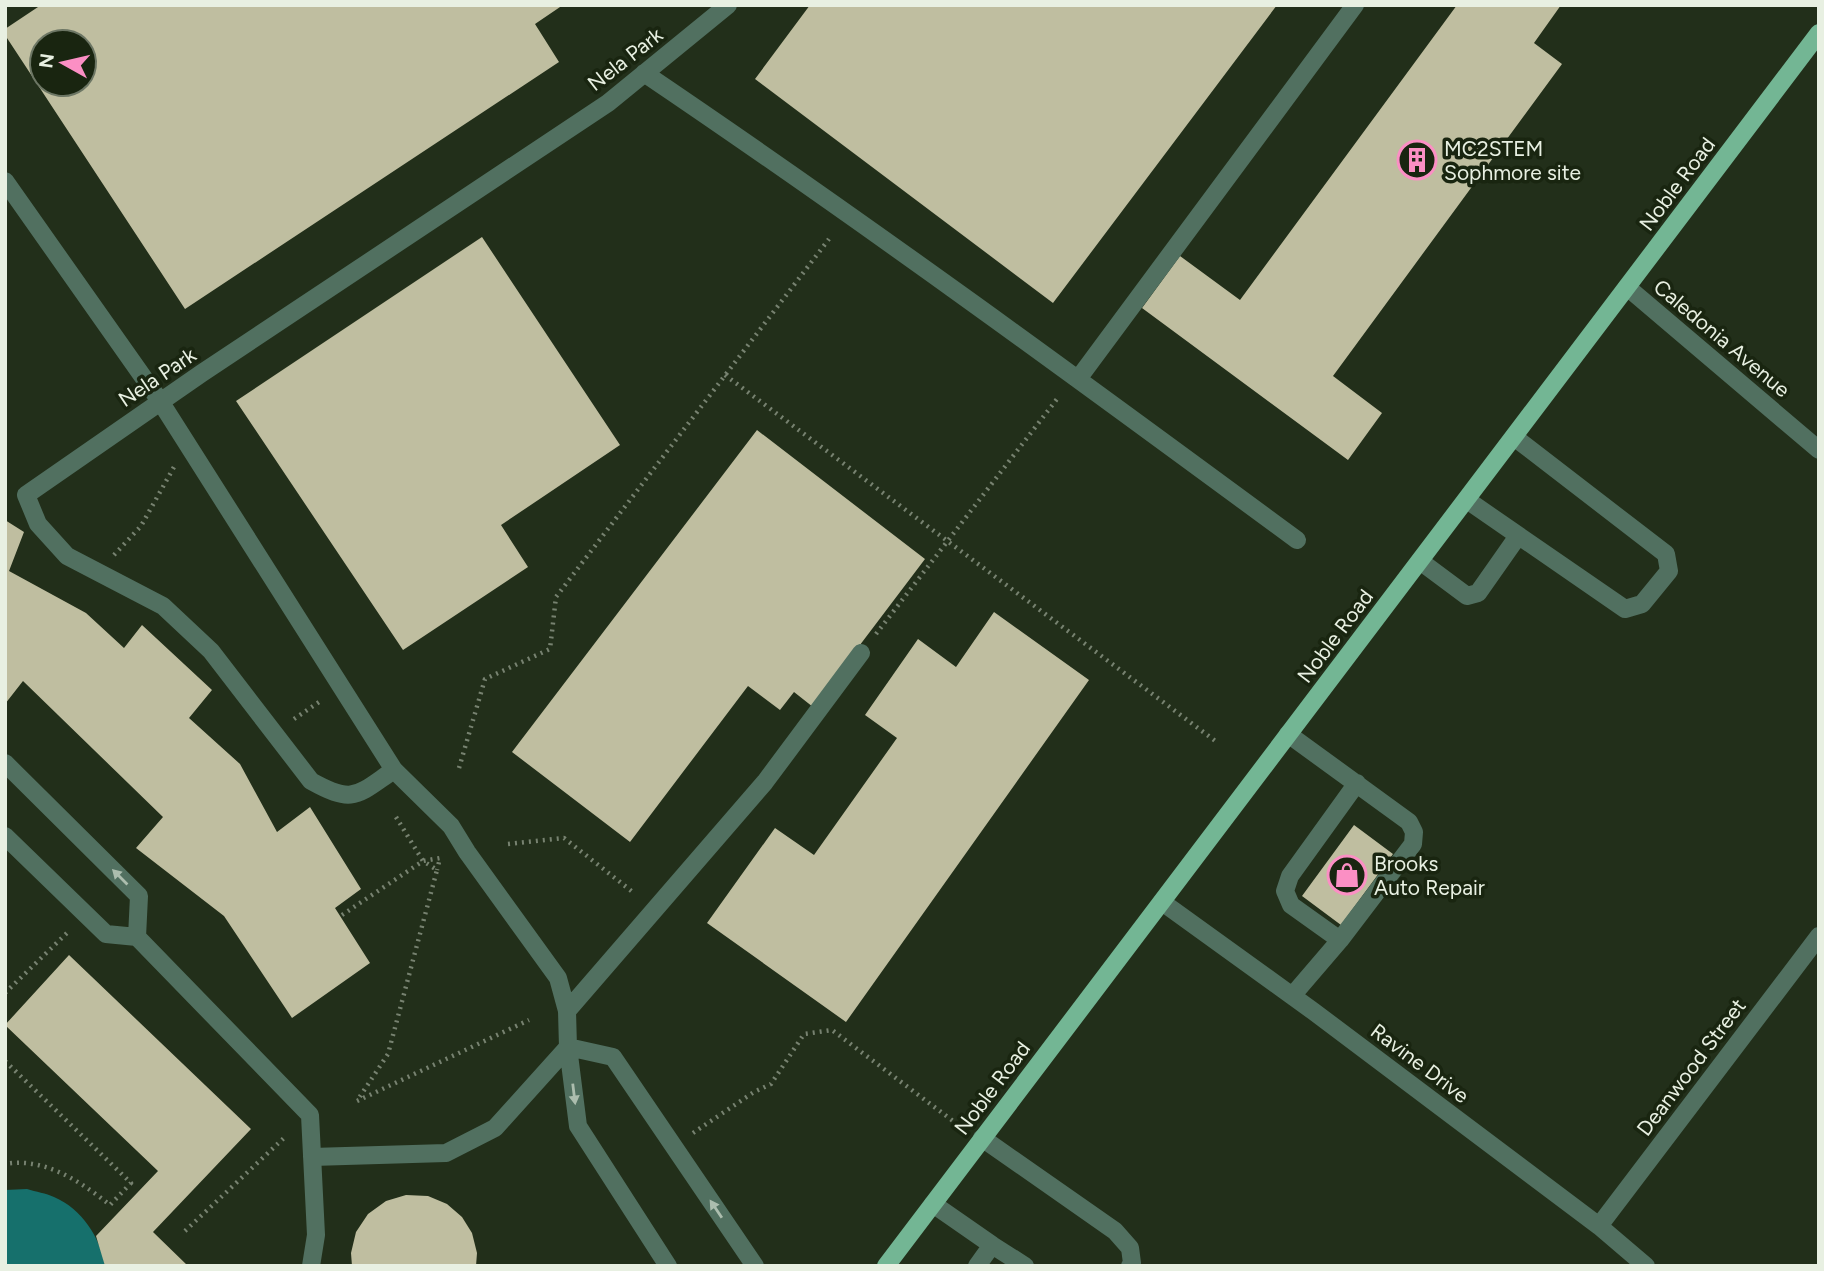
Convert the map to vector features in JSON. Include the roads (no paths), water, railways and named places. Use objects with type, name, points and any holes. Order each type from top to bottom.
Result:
[{"type":"main road","name":"Noble Road","points":[[891,1264],[982,1138],[1819,33]]},
{"type":"street","name":"Nela Park","points":[[394,770],[357,795],[333,793],[311,782],[211,651],[163,606],[67,556],[38,524],[26,495],[160,401],[608,103],[728,5]]},
{"type":"street","points":[[1078,379],[1355,5]]},
{"type":"street","points":[[645,73],[779,165],[1078,379],[1297,540]]},
{"type":"street","points":[[5,181],[160,401],[394,770],[451,826],[558,978],[567,1011],[568,1048],[578,1126],[668,1266]]},
{"type":"street","name":"Caledonia Avenue","points":[[1627,288],[1819,450]]},
{"type":"street","points":[[1467,500],[1625,609],[1642,604],[1669,571],[1666,554],[1514,437]]},
{"type":"street","points":[[1420,561],[1467,596],[1478,593],[1518,536]]},
{"type":"street","points":[[567,1011],[765,782],[861,653]]},
{"type":"street","points":[[1288,734],[1409,822],[1413,832],[1413,844],[1340,940],[1292,996]]},
{"type":"street","points":[[5,762],[139,896],[137,937]]},
{"type":"street","points":[[1340,940],[1291,905],[1285,891],[1290,876],[1357,783]]},
{"type":"street","points":[[5,836],[106,934],[137,937],[310,1115],[316,1235],[311,1266]]},
{"type":"street","name":"Ravine Drive","points":[[1162,902],[1599,1226],[1646,1266]]},
{"type":"street","name":"Deanwood Street","points":[[1599,1226],[1819,936]]},
{"type":"street","points":[[312,1157],[446,1153],[495,1128],[568,1048]]},
{"type":"street","points":[[568,1048],[612,1057],[755,1266]]},
{"type":"street","points":[[982,1138],[1115,1231],[1130,1248],[1130,1266]]},
{"type":"street","points":[[933,1204],[1024,1266]]},
{"type":"street","points":[[977,1266],[992,1245]]},
{"type":"water","points":[[27,1189],[48,1194],[64,1202],[81,1216],[99,1245],[105,1266],[5,1266],[5,1190]]},
{"type":"place","name":"MC2STEM Sophmore site","points":[[1417,160]]},
{"type":"place","name":"Brooks Auto Repair","points":[[1347,875]]}]
